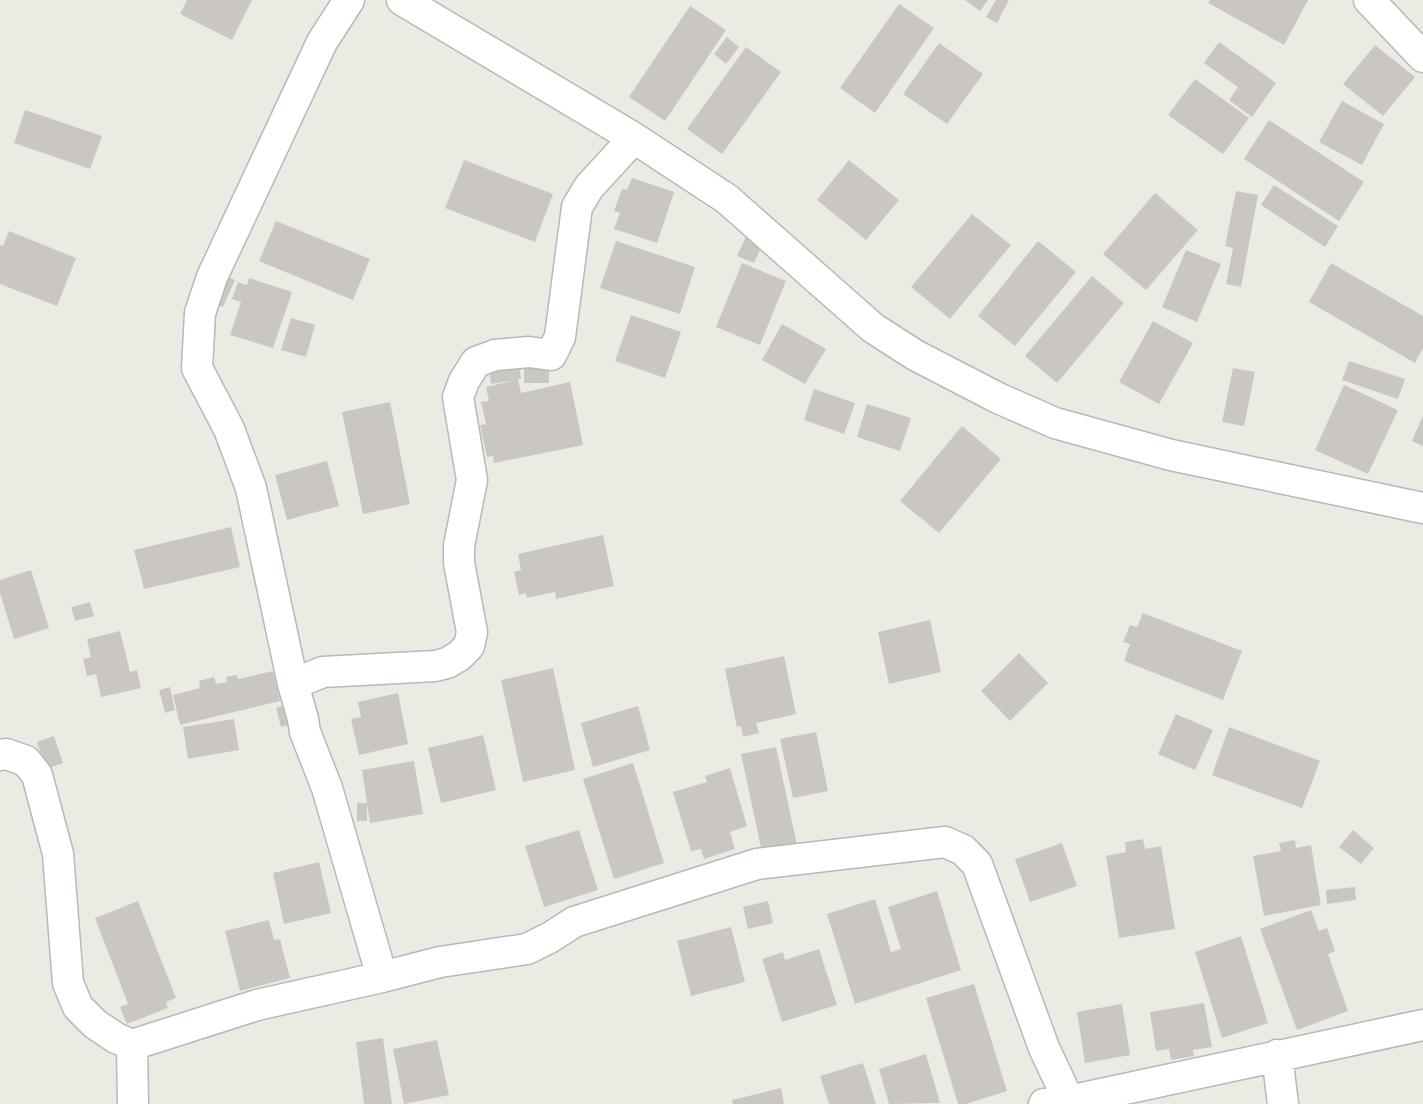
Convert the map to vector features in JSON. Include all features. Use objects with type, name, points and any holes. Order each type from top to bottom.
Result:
[{"type":"street","points":[[349,0],[312,62],[212,277],[200,313],[197,368],[229,429],[251,488],[305,732],[327,788],[382,977]]},
{"type":"street","points":[[402,0],[634,138],[727,199],[873,328],[915,355],[998,399],[1055,423],[1171,455],[1423,508]]},
{"type":"street","points":[[1369,0],[1423,57]]},
{"type":"street","points":[[293,684],[323,672],[435,666],[447,663],[459,656],[469,646],[472,632],[459,563],[459,546],[472,480],[458,397],[464,381],[476,362],[495,355],[529,352],[552,355],[560,337],[577,207],[589,187],[634,138]]},
{"type":"street","points":[[0,754],[26,761],[37,775],[58,854],[68,983],[78,1007],[94,1024],[132,1045],[257,1005],[440,962],[527,949],[551,938],[574,922],[757,864],[945,842],[963,850],[977,864],[1044,1048],[1056,1102],[1423,1025]]},
{"type":"street","points":[[132,1045],[133,1104]]},
{"type":"street","points":[[1277,1055],[1283,1104]]},
{"type":"building","points":[[187,0],[252,0],[232,40],[180,14]]},
{"type":"building","points":[[965,0],[988,0],[980,11]]},
{"type":"building","points":[[996,0],[1009,0],[997,23],[986,17]]},
{"type":"building","points":[[1210,0],[1308,0],[1284,45],[1208,3]]},
{"type":"building","points":[[899,4],[934,28],[875,113],[840,88]]},
{"type":"building","points":[[690,6],[726,30],[665,121],[629,97]]},
{"type":"building","points":[[727,37],[739,47],[726,64],[714,54]]},
{"type":"building","points":[[1219,42],[1276,83],[1252,117],[1229,100],[1238,87],[1204,63]]},
{"type":"building","points":[[939,43],[983,74],[947,124],[903,94]]},
{"type":"building","points":[[1375,45],[1415,77],[1383,116],[1343,84]]},
{"type":"building","points":[[746,47],[781,72],[722,154],[687,129]]},
{"type":"building","points":[[1195,79],[1249,118],[1223,154],[1168,115]]},
{"type":"building","points":[[1342,101],[1384,124],[1362,165],[1319,142]]},
{"type":"building","points":[[25,110],[102,136],[90,169],[14,143]]},
{"type":"building","points":[[1269,120],[1364,182],[1339,221],[1244,159]]},
{"type":"building","points":[[464,160],[553,194],[535,242],[445,208]]},
{"type":"building","points":[[849,160],[899,200],[866,240],[817,200]]},
{"type":"building","points":[[632,178],[674,192],[657,243],[614,229],[620,213],[614,211],[622,189],[627,190]]},
{"type":"building","points":[[1274,185],[1338,226],[1325,247],[1261,205]]},
{"type":"building","points":[[1236,191],[1258,195],[1241,287],[1226,284],[1233,248],[1225,246]]},
{"type":"building","points":[[1155,193],[1198,230],[1146,290],[1103,254]]},
{"type":"building","points":[[972,214],[1011,245],[950,319],[911,287]]},
{"type":"building","points":[[276,221],[370,259],[353,300],[259,261]]},
{"type":"building","points":[[9,231],[76,258],[57,306],[0,284],[0,245],[3,246]]},
{"type":"building","points":[[748,232],[765,239],[754,263],[737,256]]},
{"type":"building","points":[[616,241],[695,267],[680,314],[600,288]]},
{"type":"building","points":[[1038,241],[1076,272],[1015,346],[978,316]]},
{"type":"building","points":[[1186,250],[1221,264],[1197,322],[1162,307]]},
{"type":"building","points":[[742,263],[786,281],[760,345],[716,327]]},
{"type":"building","points":[[1331,263],[1423,316],[1423,348],[1415,363],[1309,302]]},
{"type":"building","points":[[219,273],[235,280],[223,307],[207,300]]},
{"type":"building","points":[[1092,276],[1124,303],[1057,383],[1025,356]]},
{"type":"building","points":[[249,278],[292,292],[273,348],[230,335],[241,302],[232,299],[238,282],[247,285]]},
{"type":"building","points":[[631,315],[681,332],[665,378],[615,361]]},
{"type":"building","points":[[291,318],[315,325],[306,357],[281,350]]},
{"type":"building","points":[[1153,321],[1193,343],[1159,404],[1119,382]]},
{"type":"building","points":[[782,324],[826,349],[805,384],[762,360]]},
{"type":"building","points":[[1349,361],[1405,379],[1398,399],[1342,380]]},
{"type":"building","points":[[519,364],[521,379],[518,379],[521,393],[570,382],[583,445],[494,463],[493,456],[487,457],[480,425],[486,424],[481,402],[489,401],[486,387],[516,380],[491,384],[489,369]]},
{"type":"building","points":[[524,366],[549,366],[549,383],[524,383]]},
{"type":"building","points":[[1233,368],[1255,372],[1244,426],[1222,422]]},
{"type":"building","points":[[1344,385],[1398,410],[1368,474],[1315,450]]},
{"type":"building","points":[[814,389],[855,403],[844,434],[804,420]]},
{"type":"building","points":[[390,402],[410,504],[363,514],[342,412]]},
{"type":"building","points":[[867,404],[911,418],[900,451],[857,437]]},
{"type":"building","points":[[1423,415],[1423,446],[1412,441]]},
{"type":"building","points":[[962,426],[1001,459],[939,533],[900,501]]},
{"type":"building","points":[[327,461],[339,506],[287,520],[275,475]]},
{"type":"building","points":[[231,527],[240,567],[144,589],[134,550]]},
{"type":"building","points":[[603,535],[614,586],[556,599],[555,592],[527,598],[526,593],[519,595],[514,572],[521,570],[518,554]]},
{"type":"building","points":[[31,570],[49,628],[14,639],[0,593],[0,580]]},
{"type":"building","points":[[90,602],[94,616],[75,621],[71,607]]},
{"type":"building","points":[[1143,613],[1242,651],[1223,700],[1124,661],[1130,644],[1123,642],[1130,625],[1137,627]]},
{"type":"building","points":[[930,620],[941,672],[889,684],[878,632]]},
{"type":"building","points":[[120,631],[130,672],[137,670],[141,688],[101,697],[96,674],[87,676],[83,659],[91,657],[87,639]]},
{"type":"building","points":[[1019,653],[1048,683],[1010,721],[981,691]]},
{"type":"building","points":[[784,656],[796,714],[756,723],[759,733],[743,737],[741,726],[737,727],[725,669]]},
{"type":"building","points":[[553,668],[575,770],[523,782],[501,680]]},
{"type":"building","points":[[273,671],[280,701],[180,725],[173,695],[200,688],[199,681],[214,677],[216,684],[227,682],[226,677],[237,675],[238,679]]},
{"type":"building","points":[[170,687],[175,710],[165,713],[159,690]]},
{"type":"building","points":[[398,693],[408,744],[359,755],[351,719],[361,717],[358,702]]},
{"type":"building","points":[[294,702],[300,722],[281,727],[276,708]]},
{"type":"building","points":[[638,706],[650,750],[593,767],[581,723]]},
{"type":"building","points":[[1176,714],[1213,730],[1195,770],[1158,754]]},
{"type":"building","points":[[234,719],[239,750],[188,759],[183,727]]},
{"type":"building","points":[[1229,727],[1320,761],[1302,808],[1212,775]]},
{"type":"building","points":[[816,732],[828,791],[793,798],[780,739]]},
{"type":"building","points":[[483,735],[496,790],[441,803],[428,748]]},
{"type":"building","points":[[54,736],[63,763],[46,769],[37,742]]},
{"type":"building","points":[[776,747],[798,850],[763,857],[741,754]]},
{"type":"building","points":[[414,761],[423,814],[370,823],[362,770]]},
{"type":"building","points":[[633,763],[664,863],[614,879],[583,779]]},
{"type":"building","points":[[730,768],[747,826],[730,832],[735,849],[704,859],[701,849],[691,851],[673,792],[707,782],[705,776]]},
{"type":"building","points":[[357,803],[367,803],[367,821],[357,821]]},
{"type":"building","points":[[579,830],[598,890],[544,907],[525,846]]},
{"type":"building","points":[[1353,830],[1374,848],[1361,864],[1339,847]]},
{"type":"building","points":[[1143,839],[1145,849],[1161,846],[1175,929],[1119,938],[1106,856],[1126,852],[1125,842]]},
{"type":"building","points":[[1295,840],[1296,848],[1311,845],[1321,905],[1264,916],[1253,856],[1281,851],[1279,843]]},
{"type":"building","points":[[1062,843],[1077,886],[1030,902],[1015,859]]},
{"type":"building","points":[[319,862],[331,913],[284,924],[273,873]]},
{"type":"building","points":[[1355,887],[1356,900],[1327,904],[1326,890]]},
{"type":"building","points":[[937,891],[961,970],[855,1004],[827,914],[875,899],[891,952],[901,949],[888,907]]},
{"type":"building","points":[[138,901],[176,998],[166,1002],[168,1008],[127,1024],[120,1007],[128,1004],[95,918]]},
{"type":"building","points":[[768,901],[773,923],[748,929],[743,907]]},
{"type":"building","points":[[1311,910],[1319,931],[1327,928],[1335,951],[1328,954],[1348,1011],[1297,1030],[1260,929]]},
{"type":"building","points":[[269,920],[274,940],[280,939],[290,978],[240,991],[225,931]]},
{"type":"building","points":[[731,927],[745,982],[691,996],[677,941]]},
{"type":"building","points":[[1241,936],[1268,1023],[1222,1038],[1195,952]]},
{"type":"building","points":[[819,949],[837,1005],[782,1022],[762,959],[783,952],[785,960]]},
{"type":"building","points":[[974,984],[1007,1091],[966,1104],[958,1104],[926,998]]},
{"type":"building","points":[[1204,1003],[1212,1047],[1193,1050],[1194,1056],[1171,1060],[1169,1049],[1156,1051],[1150,1012]]},
{"type":"building","points":[[1122,1004],[1130,1055],[1085,1063],[1077,1012]]},
{"type":"building","points":[[383,1038],[392,1104],[364,1104],[356,1042]]},
{"type":"building","points":[[437,1040],[449,1095],[404,1104],[393,1049]]},
{"type":"building","points":[[926,1054],[940,1103],[889,1104],[879,1069]]},
{"type":"building","points":[[863,1063],[876,1104],[829,1104],[820,1076]]},
{"type":"building","points":[[781,1088],[784,1104],[733,1104],[732,1100]]}]
